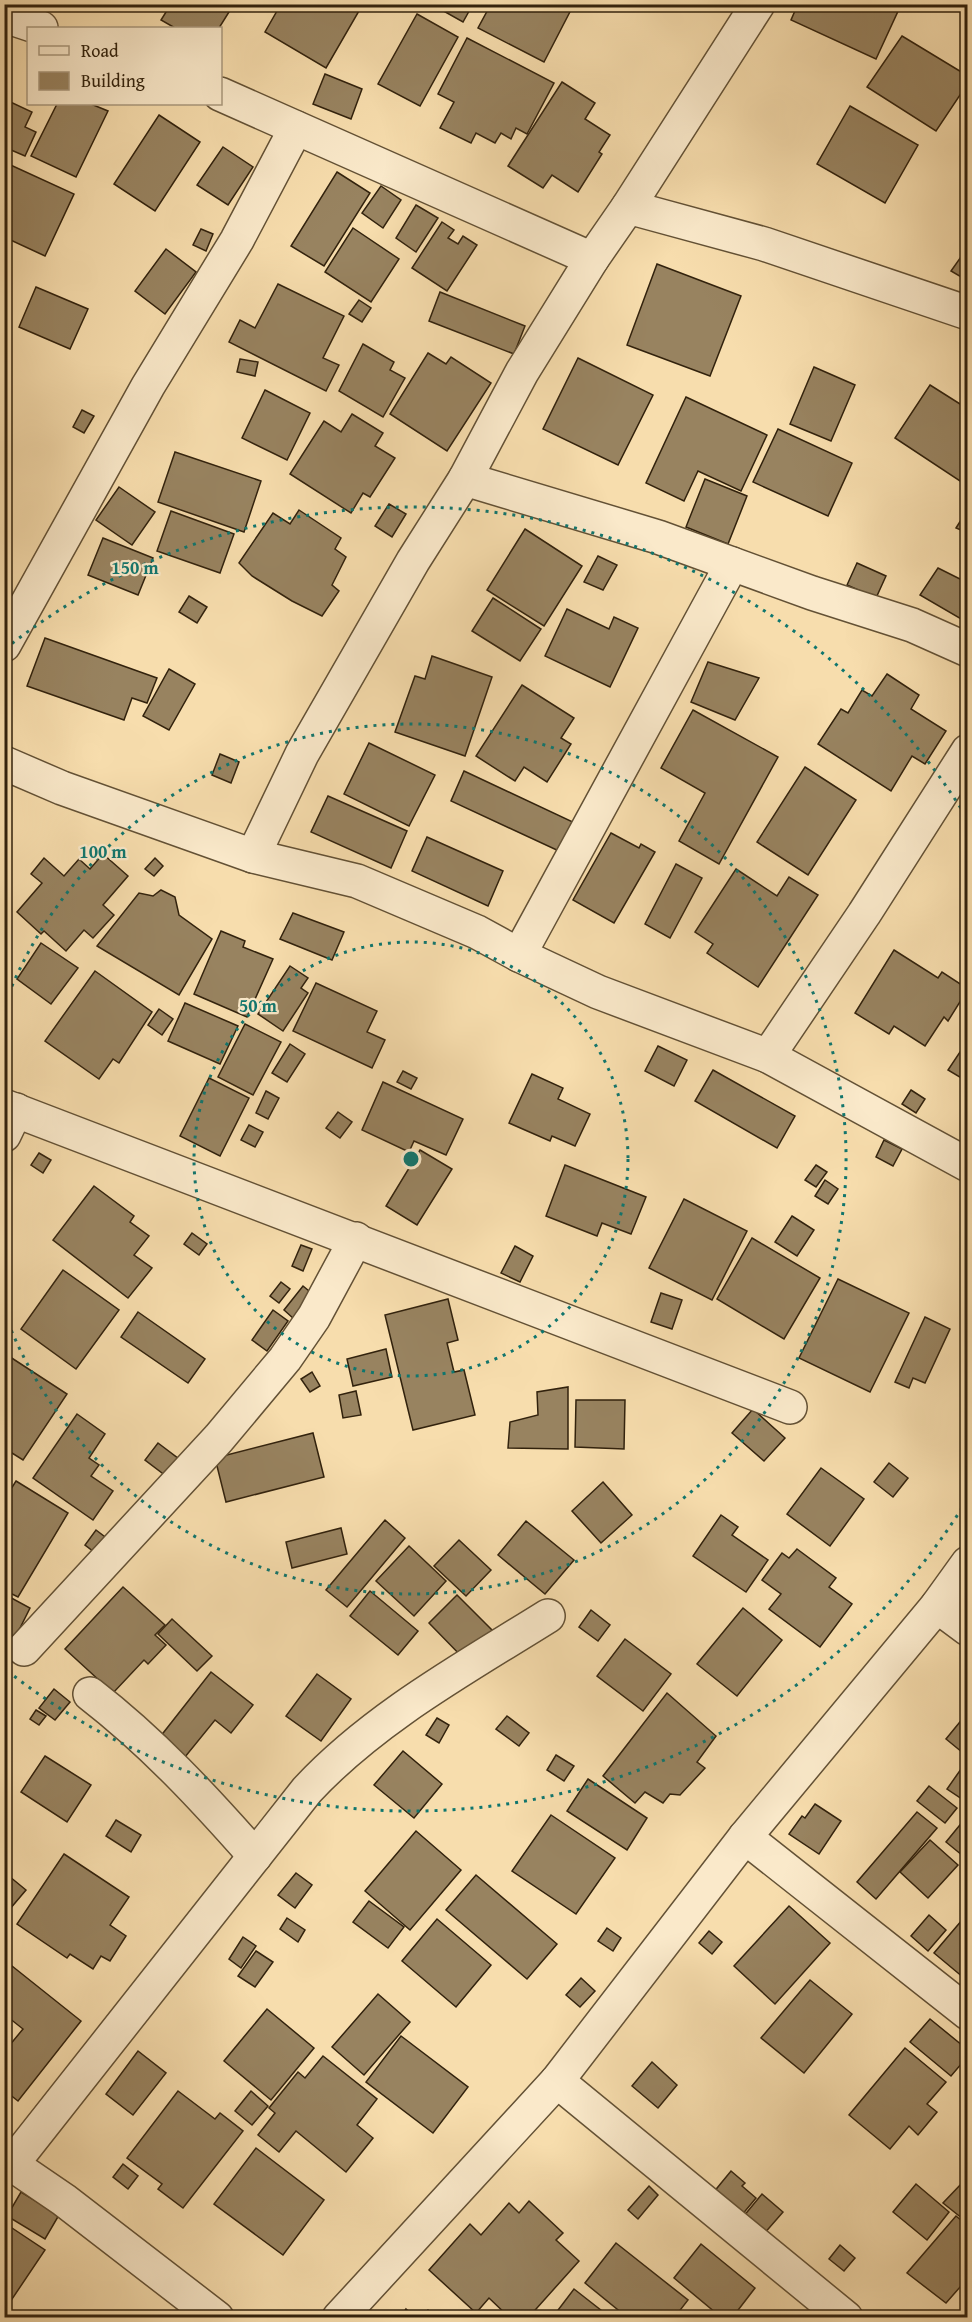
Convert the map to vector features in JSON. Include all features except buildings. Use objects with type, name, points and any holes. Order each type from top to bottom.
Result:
[{"type":"street","points":[[12,4],[5,17],[38,27]]},
{"type":"street","points":[[253,856],[302,753],[413,561],[465,479],[522,372],[592,259],[628,207],[758,4]]},
{"type":"street","points":[[222,95],[592,259]]},
{"type":"street","points":[[4,645],[148,386],[237,240],[296,128]]},
{"type":"street","points":[[628,207],[764,244],[968,313]]},
{"type":"street","points":[[465,479],[658,537],[912,625],[968,650]]},
{"type":"street","points":[[519,955],[732,564]]},
{"type":"street","points":[[4,763],[62,788],[253,856],[357,881],[477,932],[519,955],[598,992],[768,1056],[968,1165]]},
{"type":"street","points":[[768,1056],[962,773]]},
{"type":"street","points":[[8,1117],[356,1239],[790,1407]]},
{"type":"street","points":[[24,1649],[211,1446],[285,1359],[314,1317],[356,1239]]},
{"type":"street","points":[[339,2318],[557,2081],[745,1837],[937,1606],[968,1563]]},
{"type":"street","points":[[937,1606],[968,1629]]},
{"type":"street","points":[[217,2318],[64,2200],[8,2162],[307,1790],[336,1759],[451,1677],[548,1616]]},
{"type":"street","points":[[90,1694],[134,1728],[188,1780],[255,1856]]},
{"type":"street","points":[[745,1837],[968,2013]]},
{"type":"street","points":[[557,2081],[846,2318]]}]
